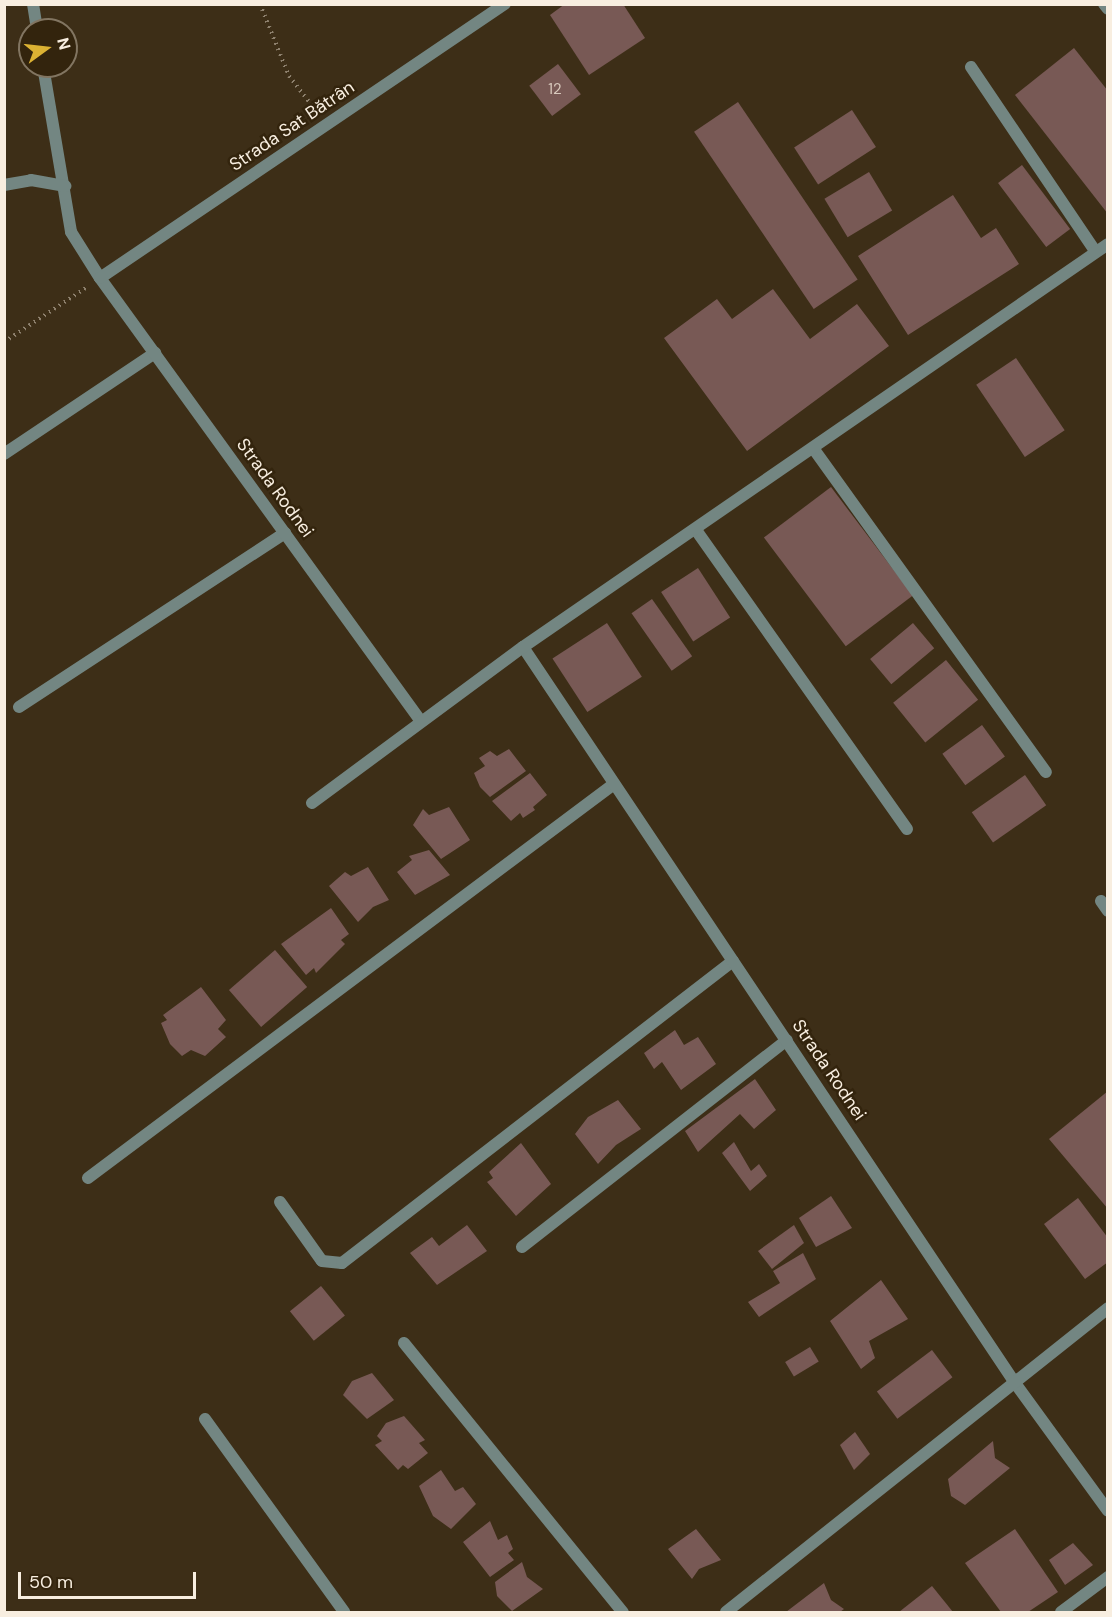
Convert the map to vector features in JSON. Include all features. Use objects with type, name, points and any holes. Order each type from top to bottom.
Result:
[{"type":"street","name":"Strada Sat Bătrân","points":[[100,278],[505,4]]},
{"type":"street","points":[[1104,4],[1107,9]]},
{"type":"street","points":[[971,67],[1096,252]]},
{"type":"street","name":"Strada Rodnei","points":[[45,78],[71,232],[100,278],[420,720]]},
{"type":"street","points":[[4,185],[31,180],[64,186]]},
{"type":"street","points":[[312,803],[420,720],[523,647],[696,530],[1107,244]]},
{"type":"street","points":[[4,454],[154,353]]},
{"type":"street","points":[[813,448],[1046,772]]},
{"type":"street","points":[[696,530],[907,829]]},
{"type":"street","points":[[19,707],[285,533]]},
{"type":"street","name":"Strada Rodnei","points":[[523,647],[1015,1383],[1107,1511]]},
{"type":"street","points":[[88,1179],[614,784]]},
{"type":"street","points":[[280,1202],[322,1261],[342,1263],[733,961]]},
{"type":"street","points":[[522,1248],[787,1040]]},
{"type":"street","points":[[726,1612],[1107,1308]]},
{"type":"street","points":[[404,1343],[623,1612]]},
{"type":"street","points":[[205,1419],[344,1612]]},
{"type":"street","points":[[1061,1612],[1107,1577]]},
{"type":"path","points":[[260,4],[289,76],[327,124]]},
{"type":"path","points":[[4,342],[100,278]]},
{"type":"building","points":[[565,4],[623,4],[645,38],[589,75],[550,15]]},
{"type":"building","points":[[1074,48],[1108,91],[1108,214],[1015,95]]},
{"type":"building","points":[[558,64],[581,94],[552,116],[529,86]]},
{"type":"building","points":[[738,102],[858,279],[814,309],[694,132]]},
{"type":"building","points":[[852,110],[876,147],[818,184],[794,148]]},
{"type":"building","points":[[1022,165],[1070,229],[1046,247],[998,183]]},
{"type":"building","points":[[869,172],[892,211],[848,237],[824,199]]},
{"type":"building","points":[[953,195],[981,238],[996,228],[1019,264],[908,335],[858,256]]},
{"type":"building","points":[[773,289],[810,339],[857,304],[889,346],[747,451],[664,338],[717,299],[732,319]]},
{"type":"building","points":[[1016,358],[1065,430],[1025,457],[976,385]]},
{"type":"building","points":[[831,487],[913,596],[846,646],[764,538]]},
{"type":"building","points":[[698,568],[730,617],[693,641],[661,592]]},
{"type":"building","points":[[652,599],[692,656],[672,671],[632,613]]},
{"type":"building","points":[[607,623],[642,677],[587,712],[552,658]]},
{"type":"building","points":[[913,623],[934,648],[891,684],[870,659]]},
{"type":"building","points":[[946,660],[978,700],[925,742],[893,703]]},
{"type":"building","points":[[982,725],[1005,757],[965,785],[942,754]]},
{"type":"building","points":[[509,749],[526,771],[490,797],[480,787],[474,773],[485,766],[479,758],[490,751],[497,756]]},
{"type":"building","points":[[530,773],[547,795],[533,807],[535,810],[523,818],[520,813],[511,821],[492,801]]},
{"type":"building","points":[[1025,775],[1046,805],[993,843],[972,812]]},
{"type":"building","points":[[449,807],[470,840],[441,859],[413,825],[423,809],[429,815]]},
{"type":"building","points":[[429,850],[450,875],[415,895],[397,872],[412,860],[409,856]]},
{"type":"building","points":[[368,867],[389,900],[373,907],[358,922],[329,886],[345,872],[351,876]]},
{"type":"building","points":[[331,908],[349,934],[341,940],[345,944],[316,973],[314,968],[306,975],[281,944]]},
{"type":"building","points":[[275,950],[307,987],[261,1027],[229,990]]},
{"type":"building","points":[[201,987],[226,1020],[218,1029],[226,1037],[205,1056],[191,1050],[182,1056],[170,1044],[161,1023],[167,1020],[163,1015]]},
{"type":"building","points":[[675,1030],[684,1045],[698,1037],[716,1064],[681,1090],[662,1062],[654,1069],[644,1053]]},
{"type":"building","points":[[755,1079],[776,1110],[754,1129],[740,1114],[698,1152],[685,1131]]},
{"type":"building","points":[[1108,1091],[1108,1209],[1049,1139]]},
{"type":"building","points":[[618,1100],[641,1129],[616,1145],[598,1164],[575,1134],[588,1117]]},
{"type":"building","points":[[734,1142],[751,1171],[759,1164],[767,1176],[750,1191],[722,1153]]},
{"type":"building","points":[[521,1143],[551,1184],[516,1216],[487,1182],[493,1178],[489,1172]]},
{"type":"building","points":[[831,1196],[852,1228],[816,1247],[799,1218]]},
{"type":"building","points":[[1078,1198],[1108,1238],[1108,1262],[1085,1279],[1044,1224]]},
{"type":"building","points":[[467,1225],[487,1251],[437,1285],[410,1253],[432,1237],[439,1246]]},
{"type":"building","points":[[794,1225],[804,1243],[772,1269],[758,1251]]},
{"type":"building","points":[[803,1253],[816,1279],[759,1317],[748,1302],[780,1283],[773,1271]]},
{"type":"building","points":[[881,1280],[908,1319],[869,1341],[875,1358],[861,1369],[830,1321]]},
{"type":"building","points":[[321,1286],[345,1316],[314,1341],[290,1311]]},
{"type":"building","points":[[810,1347],[819,1362],[794,1377],[785,1362]]},
{"type":"building","points":[[932,1350],[952,1377],[897,1419],[877,1392]]},
{"type":"building","points":[[372,1373],[394,1400],[367,1419],[343,1395],[352,1381]]},
{"type":"building","points":[[404,1416],[425,1440],[419,1443],[428,1453],[408,1469],[403,1465],[398,1470],[375,1445],[382,1441],[377,1436],[386,1423]]},
{"type":"building","points":[[855,1432],[870,1454],[854,1470],[840,1445]]},
{"type":"building","points":[[993,1441],[995,1458],[1010,1468],[965,1505],[951,1496],[948,1479]]},
{"type":"building","points":[[441,1470],[455,1491],[463,1487],[476,1504],[451,1529],[433,1516],[419,1486]]},
{"type":"building","points":[[490,1521],[498,1540],[507,1535],[513,1549],[508,1553],[514,1560],[490,1577],[463,1542]]},
{"type":"building","points":[[696,1529],[721,1560],[699,1569],[692,1579],[668,1549]]},
{"type":"building","points":[[1015,1529],[1058,1592],[1028,1612],[1001,1612],[965,1563]]},
{"type":"building","points":[[1073,1543],[1093,1565],[1065,1585],[1049,1560]]},
{"type":"building","points":[[522,1562],[527,1577],[543,1589],[512,1611],[497,1596],[495,1582]]},
{"type":"building","points":[[824,1583],[831,1600],[844,1609],[840,1612],[786,1612]]},
{"type":"building","points":[[932,1586],[953,1612],[899,1612]]}]
